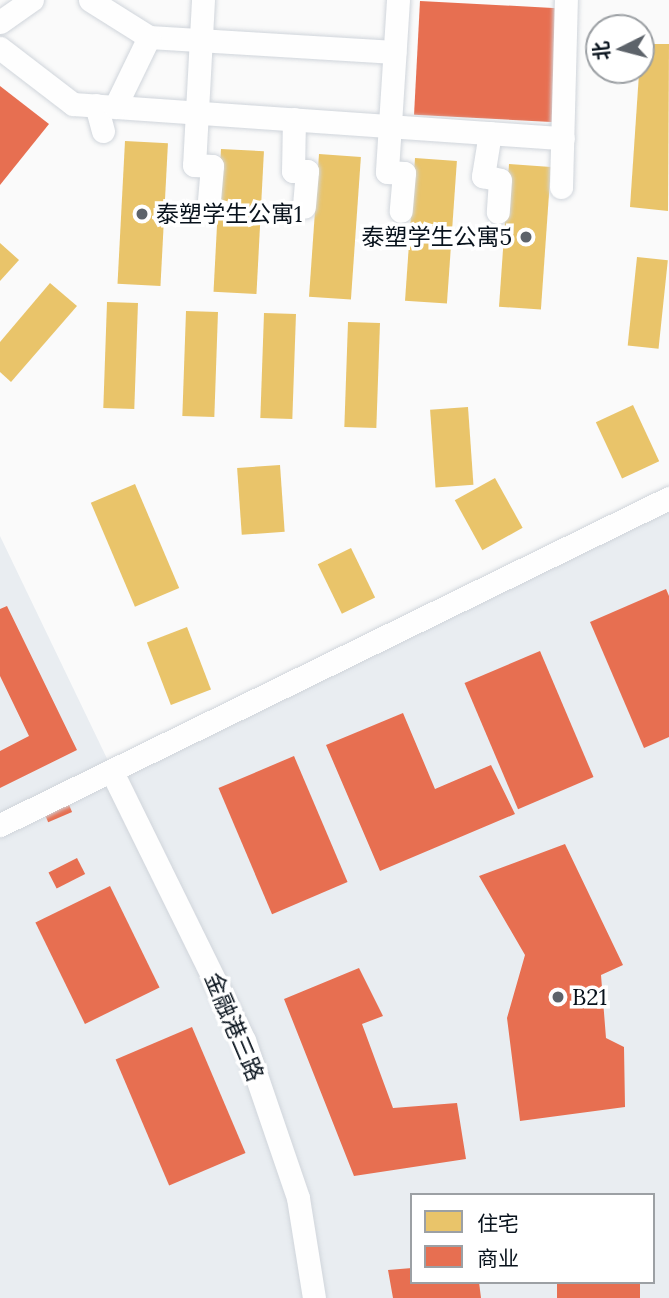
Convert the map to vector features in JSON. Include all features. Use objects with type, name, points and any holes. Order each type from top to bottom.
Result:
[{"type":"street","points":[[0,22],[32,0]]},
{"type":"street","points":[[90,0],[149,37],[395,51]]},
{"type":"street","points":[[203,0],[194,165],[212,166],[209,204]]},
{"type":"street","points":[[398,0],[387,172],[404,173],[401,211]]},
{"type":"street","points":[[561,187],[566,0]]},
{"type":"street","points":[[103,131],[105,106],[149,37]]},
{"type":"street","points":[[0,48],[73,104],[563,138]]},
{"type":"street","points":[[294,119],[293,171],[307,172],[304,207]]},
{"type":"street","points":[[490,133],[482,176],[500,180],[498,212]]},
{"type":"street","points":[[0,825],[669,498]]},
{"type":"street","name":"金融港三路","points":[[112,772],[244,1040],[298,1199],[314,1298]]},
{"type":"shaded area","points":[[669,496],[669,1298],[0,1298],[0,536],[113,771]]},
{"type":"building: 住宅","points":[[655,44],[669,44],[668,211],[630,207],[638,84],[655,84]]},
{"type":"building: 住宅","name":"泰塑学生公寓1","points":[[125,141],[168,143],[160,286],[118,284]]},
{"type":"building: 住宅","points":[[221,149],[264,151],[256,294],[214,292]]},
{"type":"building: 住宅","points":[[319,154],[361,157],[351,300],[309,297]]},
{"type":"building: 住宅","points":[[415,158],[457,161],[447,304],[405,301]]},
{"type":"building: 住宅","name":"泰塑学生公寓5","points":[[509,164],[551,167],[541,310],[499,307]]},
{"type":"building: 住宅","points":[[0,243],[19,260],[0,281]]},
{"type":"building: 住宅","points":[[637,257],[668,260],[659,349],[628,346]]},
{"type":"building: 住宅","points":[[50,283],[77,306],[11,382],[0,372],[0,342]]},
{"type":"building: 住宅","points":[[107,302],[138,303],[134,409],[103,408]]},
{"type":"building: 住宅","points":[[186,311],[218,312],[214,417],[182,416]]},
{"type":"building: 住宅","points":[[264,313],[296,314],[292,419],[260,418]]},
{"type":"building: 住宅","points":[[348,322],[380,323],[376,428],[344,427]]},
{"type":"building: 住宅","points":[[633,405],[659,461],[622,479],[596,422]]},
{"type":"building: 住宅","points":[[468,407],[473,485],[436,487],[430,410]]},
{"type":"building: 住宅","points":[[280,465],[285,532],[242,535],[237,468]]},
{"type":"building: 住宅","points":[[495,478],[523,528],[482,550],[455,500]]},
{"type":"building: 住宅","points":[[135,484],[179,588],[135,607],[91,503]]},
{"type":"building: 住宅","points":[[351,548],[375,597],[342,614],[318,564]]},
{"type":"building: 住宅","points":[[187,627],[211,690],[171,705],[147,642]]},
{"type":"building: 商业","points":[[420,1],[562,8],[556,122],[414,115]]},
{"type":"building: 商业","points":[[0,86],[49,124],[0,185]]},
{"type":"building: 商业","points":[[666,589],[669,596],[669,737],[644,748],[590,622]]},
{"type":"building: 商业","points":[[7,606],[77,750],[0,788],[0,751],[29,736],[0,676],[0,609]]},
{"type":"building: 商业","points":[[540,651],[594,777],[518,809],[465,683]]},
{"type":"building: 商业","points":[[403,713],[435,789],[491,765],[515,814],[380,871],[326,745]]},
{"type":"building: 商业","points":[[294,756],[348,882],[272,914],[219,788]]},
{"type":"building: 商业","points":[[67,800],[72,812],[48,822],[43,810]]},
{"type":"building: 商业","name":"B21","points":[[565,844],[623,965],[601,975],[606,1038],[624,1047],[625,1107],[520,1121],[507,1018],[525,955],[479,876]]},
{"type":"building: 商业","points":[[77,858],[85,874],[57,889],[48,873]]},
{"type":"building: 商业","points":[[110,886],[160,988],[85,1024],[35,922]]},
{"type":"building: 商业","points":[[359,968],[383,1016],[362,1024],[393,1108],[457,1103],[466,1159],[354,1176],[284,999]]},
{"type":"building: 商业","points":[[192,1027],[246,1153],[169,1186],[116,1059]]},
{"type":"building: 商业","points":[[410,1268],[410,1284],[479,1284],[481,1298],[393,1298],[388,1270]]},
{"type":"building: 商业","points":[[557,1284],[640,1284],[640,1298],[557,1298]]},
{"type":"place","name":"泰塑学生公寓1","points":[[142,214]]},
{"type":"place","name":"泰塑学生公寓5","points":[[526,237]]},
{"type":"place","name":"B21","points":[[558,997]]}]
